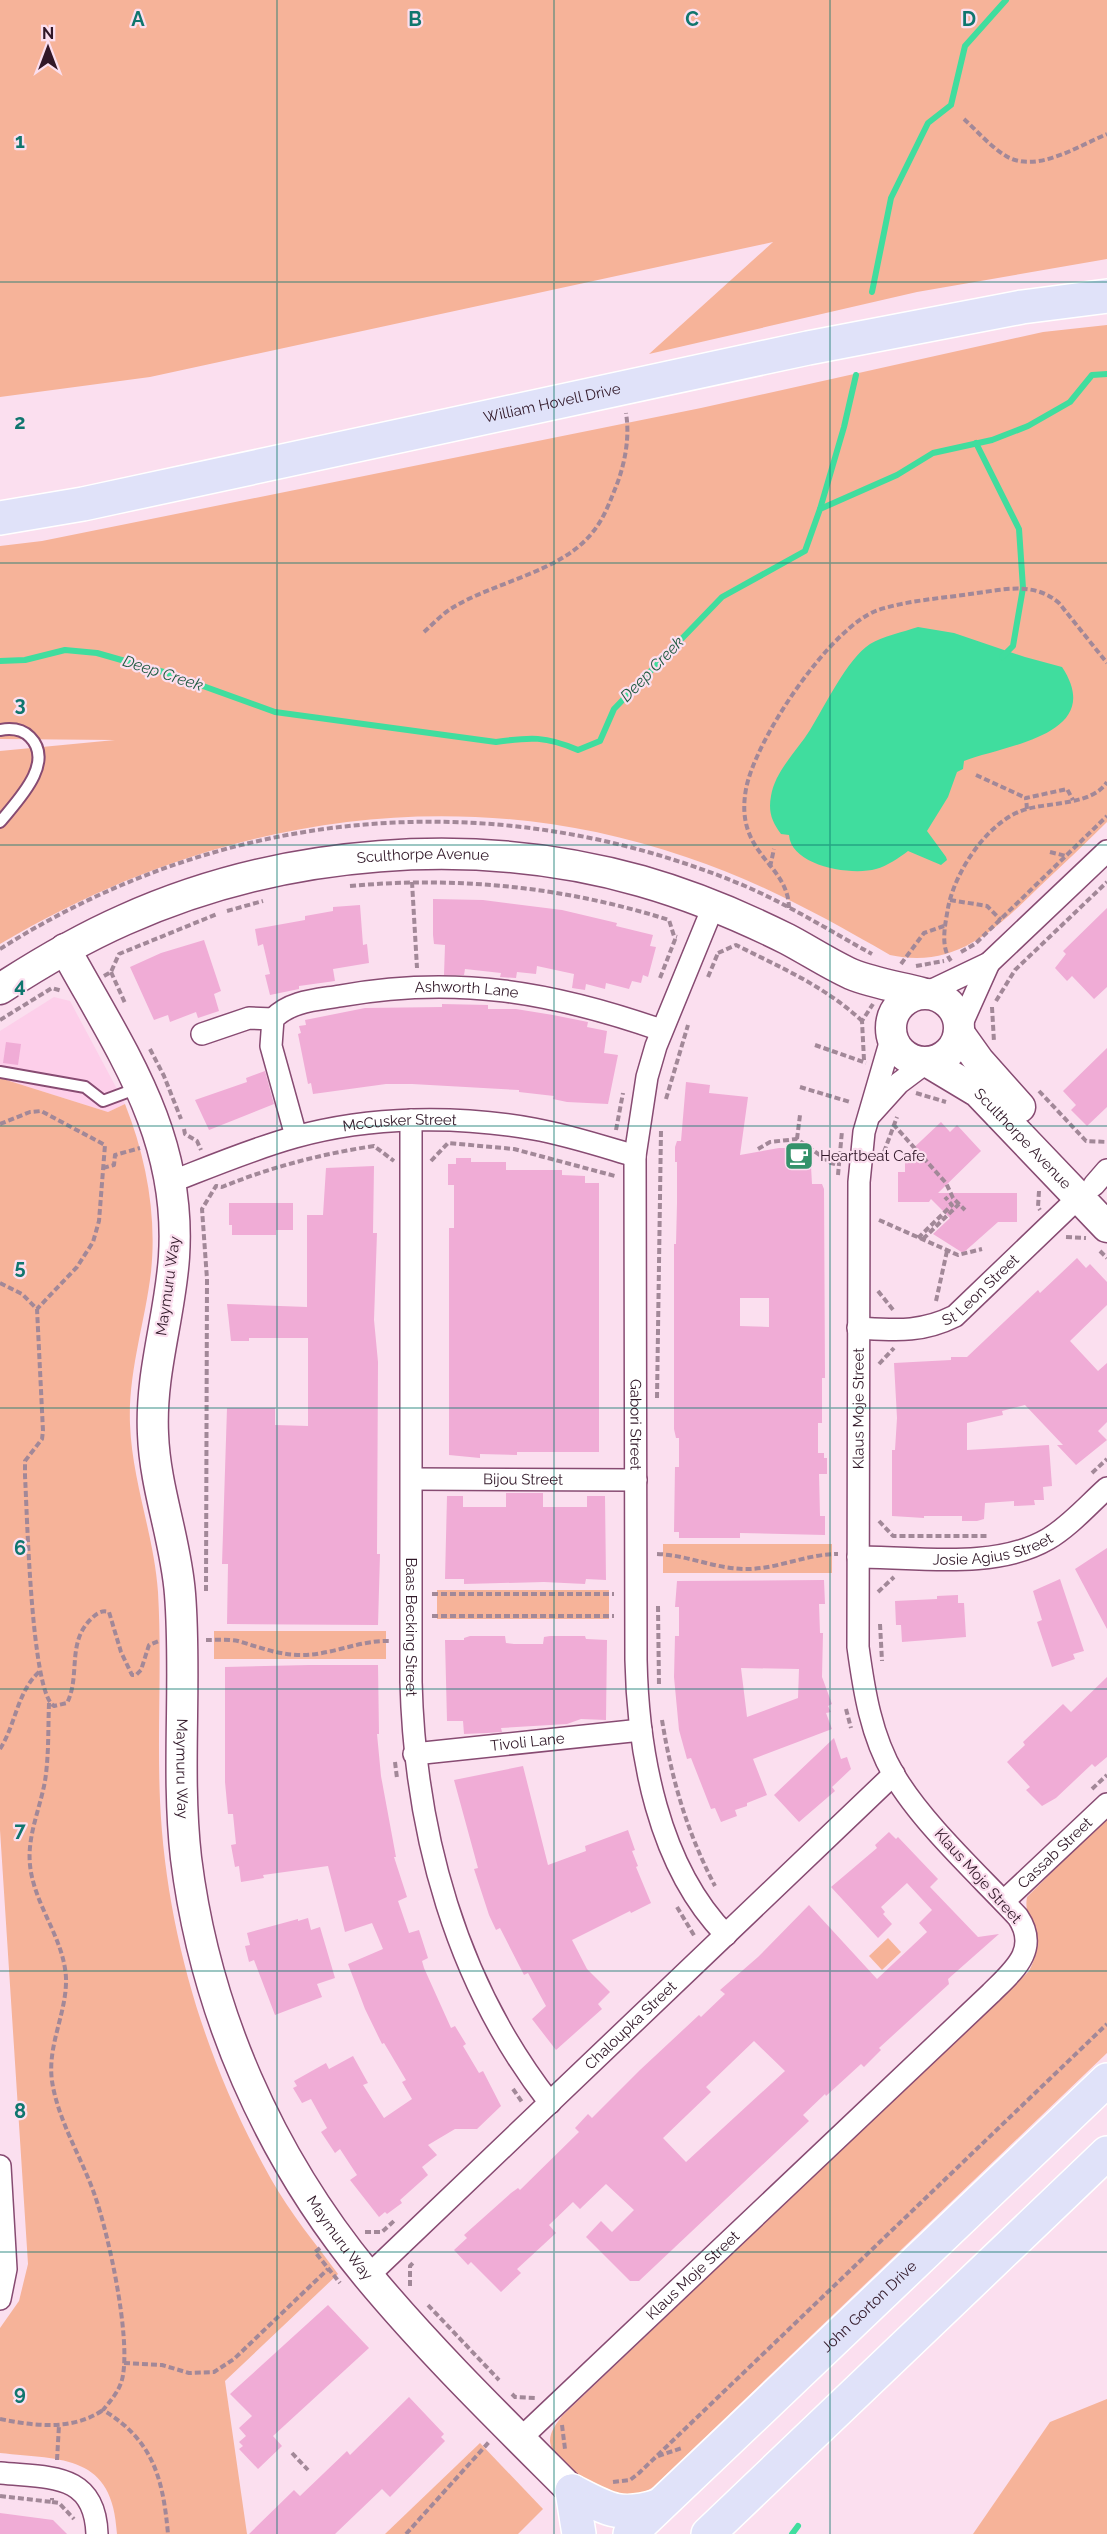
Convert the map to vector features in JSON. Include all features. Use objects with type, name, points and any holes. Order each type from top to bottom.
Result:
[{"type":"main road","name":"William Hovell Drive","points":[[0,518],[83,504],[808,348],[1022,307],[1107,296]]},
{"type":"main road","name":"John Gorton Drive","points":[[630,2534],[1107,2080]]},
{"type":"main road","points":[[708,2534],[1107,2153]]},
{"type":"main road","points":[[572,2491],[617,2512],[635,2513],[658,2506]]},
{"type":"main road","points":[[572,2491],[579,2534]]},
{"type":"street","points":[[989,963],[959,1031],[957,1042],[945,1056],[928,1062],[909,1058],[895,1044],[891,1033],[894,1013],[899,1006],[913,995],[924,993],[989,963],[1107,851]]},
{"type":"street","name":"Sculthorpe Avenue","points":[[0,989],[65,949],[126,919],[219,886],[300,867],[390,856],[466,856],[561,865],[641,881],[713,907],[784,937],[851,974],[924,993]]},
{"type":"street","name":"Gabori Street","points":[[713,907],[661,1030],[647,1077],[635,1156],[636,1670],[641,1730],[656,1799],[674,1855],[701,1907],[726,1935]]},
{"type":"street","name":"Maymuru Way","points":[[65,949],[140,1087],[162,1141],[171,1182],[175,1230],[174,1262],[154,1372],[153,1433],[156,1469],[180,1596],[182,1797],[191,1891],[216,1998],[257,2101],[294,2173],[337,2236],[368,2276],[520,2439],[572,2491]]},
{"type":"street","name":"Sculthorpe Avenue","points":[[851,974],[874,1003],[891,1033]]},
{"type":"street","name":"Ashworth Lane","points":[[202,1034],[249,1018],[273,1019],[291,1005],[418,986],[485,989],[552,997],[661,1030]]},
{"type":"street","points":[[924,993],[947,1001],[954,1009],[959,1031]]},
{"type":"street","points":[[273,1019],[271,1046],[296,1137]]},
{"type":"street","name":"Sculthorpe Avenue","points":[[959,1031],[986,1069],[1097,1188],[1107,1227]]},
{"type":"street","name":"Klaus Moje Street","points":[[520,2439],[1020,1965],[1026,1950],[1026,1933],[1018,1917],[919,1809],[894,1774],[877,1736],[863,1689],[848,1556],[858,1328],[859,1182],[864,1132],[891,1033]]},
{"type":"street","name":"Sculthorpe Avenue","points":[[928,1062],[978,1092],[1097,1188]]},
{"type":"street","name":"Klaus Moje Street","points":[[869,1117],[899,1083],[928,1062]]},
{"type":"street","name":"McCusker Street","points":[[171,1182],[296,1137],[352,1125],[411,1120],[481,1122],[518,1126],[635,1156]]},
{"type":"street","name":"Baas Becking Street","points":[[411,1120],[411,1682],[414,1754],[432,1853],[462,1949],[474,1979],[521,2064],[550,2103]]},
{"type":"street","name":"St Leon Street","points":[[858,1328],[908,1330],[933,1326],[955,1316],[1097,1188]]},
{"type":"street","name":"Bijou Street","points":[[412,1479],[636,1480]]},
{"type":"street","name":"Josie Agius Street","points":[[848,1556],[975,1558],[1023,1551],[1049,1538],[1107,1488]]},
{"type":"street","name":"Tivoli Lane","points":[[414,1754],[641,1730]]},
{"type":"street","name":"Chaloupka Street","points":[[368,2276],[894,1774]]},
{"type":"street","name":"Cassab Street","points":[[1004,1901],[1107,1804]]},
{"type":"street","points":[[0,2166],[6,2269],[0,2298]]},
{"type":"street","points":[[0,2473],[54,2479],[79,2488],[94,2507],[97,2534]]},
{"type":"lane","points":[[0,730],[15,729],[27,734],[36,745],[39,754],[35,774],[0,822]]},
{"type":"lane","points":[[0,1072],[85,1087],[103,1101],[140,1087]]},
{"type":"path","points":[[964,119],[1003,155],[1022,162],[1043,160],[1107,134]]},
{"type":"path","points":[[424,632],[451,609],[553,562],[574,550],[592,534],[606,512],[620,476],[629,428],[622,388]]},
{"type":"path","points":[[789,908],[789,892],[749,836],[744,814],[751,769],[764,741],[811,669],[837,638],[877,610],[1009,589],[1034,589],[1051,596],[1059,603],[1107,663]]},
{"type":"path","points":[[976,776],[1026,798],[1067,789],[1073,800]]},
{"type":"path","points":[[950,960],[946,953],[944,926],[950,900],[954,884],[979,842],[1025,811],[1096,795],[1107,782]]},
{"type":"path","points":[[1053,792],[1056,803]]},
{"type":"path","points":[[1040,795],[1042,806]]},
{"type":"path","points":[[1025,811],[1026,798]]},
{"type":"path","points":[[770,868],[774,849]]},
{"type":"path","points":[[1050,852],[1066,856]]},
{"type":"path","points":[[347,886],[412,882],[539,888],[591,898],[669,920],[674,936],[718,953]]},
{"type":"path","points":[[412,882],[418,986]]},
{"type":"path","points":[[994,1044],[992,1007],[1015,970],[1107,882]]},
{"type":"path","points":[[0,1020],[52,988],[72,993],[111,972],[119,954],[215,914],[268,899]]},
{"type":"path","points":[[950,900],[987,906],[1000,920]]},
{"type":"path","points":[[900,965],[924,933],[944,926]]},
{"type":"path","points":[[706,980],[718,953],[736,945],[846,1005],[862,1021],[865,1062],[814,1045]]},
{"type":"path","points":[[663,1109],[675,1061],[692,1014]]},
{"type":"path","points":[[1031,1082],[1086,1141],[1107,1142]]},
{"type":"path","points":[[801,1087],[850,1102]]},
{"type":"path","points":[[908,1100],[913,1091],[951,1103]]},
{"type":"path","points":[[883,1156],[893,1124],[903,1108]]},
{"type":"path","points":[[0,1124],[30,1112],[41,1111],[105,1145],[100,1211],[93,1242],[77,1267],[38,1309]]},
{"type":"path","points":[[797,1139],[800,1115]]},
{"type":"path","points":[[893,1124],[946,1183],[965,1210]]},
{"type":"path","points":[[657,1410],[658,1177],[661,1125]]},
{"type":"path","points":[[758,1149],[770,1142],[797,1139],[831,1163],[838,1165]]},
{"type":"path","points":[[430,1161],[448,1143],[514,1149],[615,1176]]},
{"type":"path","points":[[206,1595],[207,1279],[202,1209],[216,1186],[222,1187],[285,1164],[374,1146],[390,1161]]},
{"type":"path","points":[[921,1239],[952,1205],[945,1197]]},
{"type":"path","points":[[921,1239],[959,1204]]},
{"type":"path","points":[[1030,1215],[1038,1207]]},
{"type":"path","points":[[879,1213],[879,1231]]},
{"type":"path","points":[[879,1220],[958,1256],[982,1249]]},
{"type":"path","points":[[936,1301],[947,1251]]},
{"type":"path","points":[[878,1282],[878,1292],[894,1308],[904,1308]]},
{"type":"path","points":[[0,1283],[22,1294],[38,1309],[43,1431],[42,1439],[25,1461],[25,1476],[39,1671],[49,1703],[45,1780],[30,1852],[33,1879],[58,1944],[66,1977],[52,2047],[52,2081],[104,2225],[120,2313],[124,2363],[119,2388],[103,2410],[87,2419],[59,2426],[0,2419]]},
{"type":"path","points":[[930,1303],[944,1296]]},
{"type":"path","points":[[1083,1481],[1107,1458]]},
{"type":"path","points":[[893,1536],[962,1537],[999,1533]]},
{"type":"path","points":[[657,1566],[657,1552],[678,1555],[717,1567],[744,1569],[766,1568],[817,1554],[848,1556]]},
{"type":"path","points":[[879,1603],[878,1591],[893,1577],[904,1577]]},
{"type":"path","points":[[432,1594],[614,1594]]},
{"type":"path","points":[[658,1601],[659,1692]]},
{"type":"path","points":[[49,1703],[54,1706],[67,1703],[78,1639],[87,1623],[96,1614],[109,1612],[118,1645],[132,1675],[136,1676],[141,1670],[151,1643],[166,1641]]},
{"type":"path","points":[[879,1615],[882,1662]]},
{"type":"path","points":[[432,1617],[614,1616]]},
{"type":"path","points":[[206,1629],[206,1652]]},
{"type":"path","points":[[206,1640],[237,1641],[278,1653],[300,1655],[334,1650],[362,1641],[391,1641]]},
{"type":"path","points":[[0,1749],[13,1726],[23,1692],[39,1671]]},
{"type":"path","points":[[845,1704],[853,1732]]},
{"type":"path","points":[[661,1712],[676,1795],[696,1847],[718,1892]]},
{"type":"path","points":[[602,2477],[620,2482],[630,2480],[639,2473],[1107,2024]]},
{"type":"path","points":[[360,2226],[370,2234],[382,2232]]},
{"type":"path","points":[[124,2363],[162,2365],[189,2373],[214,2372],[234,2360],[328,2269],[315,2252]]},
{"type":"path","points":[[417,2293],[409,2284],[410,2266],[418,2258]]},
{"type":"path","points":[[425,2302],[514,2397],[536,2398]]},
{"type":"path","points":[[103,2410],[139,2438],[152,2458],[161,2486],[168,2534]]},
{"type":"path","points":[[564,2427],[564,2448],[570,2454]]},
{"type":"path","points":[[406,2534],[490,2442]]},
{"type":"path","points":[[292,2453],[308,2469]]},
{"type":"path","points":[[52,2502],[58,2503],[74,2519],[75,2527]]},
{"type":"shaded area","points":[[0,0],[1107,0],[1107,259],[917,292],[649,354],[773,242],[150,377],[0,397]]},
{"type":"shaded area","points":[[1107,325],[1107,822],[1005,919],[972,943],[934,957],[913,958],[890,955],[765,889],[686,857],[598,833],[510,819],[421,816],[334,824],[248,840],[163,866],[80,901],[0,944],[0,751],[115,740],[0,739],[0,546],[42,541],[701,408],[1043,332]]},
{"type":"shaded area","points":[[918,627],[954,633],[1062,667],[1072,690],[1071,708],[1062,722],[1045,734],[964,761],[963,769],[957,772],[948,797],[927,831],[946,857],[947,860],[941,865],[908,851],[884,866],[865,871],[838,869],[811,861],[792,846],[789,835],[781,834],[773,821],[770,802],[777,778],[810,730],[845,671],[861,651],[881,639]]},
{"type":"shaded area","points":[[54,997],[70,1001],[125,1104],[108,1112],[0,1078],[0,1031]]},
{"type":"shaded area","points":[[0,1078],[108,1112],[125,1104],[139,1145],[151,1208],[152,1251],[151,1272],[132,1385],[130,1424],[135,1466],[156,1571],[158,1592],[160,1801],[171,1900],[193,1996],[227,2090],[278,2192],[338,2274],[225,2381],[247,2534],[117,2534],[113,2508],[106,2489],[95,2475],[81,2466],[64,2461],[0,2453],[0,2328],[19,2301],[28,2264],[0,1830]]},
{"type":"shaded area","points":[[663,1544],[832,1544],[832,1573],[663,1573]]},
{"type":"shaded area","points":[[437,1590],[609,1590],[609,1619],[437,1619]]},
{"type":"shaded area","points":[[214,1631],[386,1631],[386,1659],[214,1659]]},
{"type":"shaded area","points":[[1107,1817],[1107,2053],[653,2487],[634,2496],[613,2495],[590,2484],[568,2468],[553,2450],[550,2441],[552,2431],[562,2416],[1029,1971],[1035,1957],[1037,1936],[1028,1915],[1027,1897]]},
{"type":"shaded area","points":[[888,1938],[901,1952],[882,1970],[869,1956]]},
{"type":"shaded area","points":[[1107,2399],[1107,2534],[973,2534],[1050,2422]]},
{"type":"shaded area","points":[[480,2443],[543,2509],[518,2534],[385,2534]]},
{"type":"building","points":[[433,899],[483,900],[562,910],[617,923],[616,926],[653,935],[650,946],[656,947],[648,977],[643,975],[641,983],[632,981],[629,989],[606,983],[605,989],[586,984],[585,990],[572,988],[574,974],[537,966],[536,974],[517,972],[516,978],[500,977],[501,973],[465,969],[464,975],[444,975],[445,945],[434,944]]},
{"type":"building","points":[[360,905],[363,945],[367,944],[369,963],[333,969],[335,981],[299,986],[299,989],[270,995],[265,975],[270,974],[263,944],[258,946],[255,929],[305,920],[305,916],[333,911],[333,907]]},
{"type":"building","points":[[1107,908],[1107,987],[1094,999],[1072,976],[1067,981],[1055,968],[1066,954],[1063,951]]},
{"type":"building","points":[[204,940],[221,991],[214,994],[219,1011],[198,1018],[196,1012],[170,1022],[168,1015],[154,1020],[130,967],[161,953]]},
{"type":"building","points":[[442,1004],[488,1005],[488,1009],[516,1009],[553,1015],[588,1022],[587,1027],[607,1031],[604,1053],[618,1055],[608,1104],[567,1102],[553,1099],[554,1096],[519,1092],[519,1090],[412,1084],[386,1084],[313,1094],[311,1083],[308,1084],[298,1034],[301,1033],[299,1026],[306,1025],[305,1020],[365,1008],[442,1007]]},
{"type":"building","points":[[6,1042],[21,1044],[18,1065],[3,1063]]},
{"type":"building","points":[[1107,1048],[1107,1107],[1087,1126],[1071,1110],[1076,1105],[1063,1091]]},
{"type":"building","points":[[265,1071],[274,1104],[209,1130],[195,1100],[247,1082],[246,1078]]},
{"type":"building","points":[[686,1082],[710,1085],[709,1093],[748,1097],[740,1155],[779,1148],[810,1148],[812,1184],[822,1184],[824,1189],[825,1378],[822,1378],[822,1423],[818,1423],[818,1453],[824,1453],[824,1458],[827,1458],[827,1474],[819,1474],[820,1516],[825,1516],[825,1535],[740,1533],[740,1538],[679,1538],[679,1532],[674,1532],[675,1467],[679,1467],[679,1438],[676,1438],[674,1429],[674,1244],[676,1244],[677,1203],[675,1147],[677,1141],[681,1141]],"holes":[[[740,1298],[769,1298],[769,1327],[740,1326]]]},
{"type":"building","points":[[941,1122],[950,1132],[957,1125],[981,1151],[938,1193],[1017,1193],[1017,1222],[998,1222],[963,1253],[933,1234],[950,1218],[931,1199],[929,1202],[898,1202],[898,1172],[905,1172],[905,1156]]},
{"type":"building","points":[[456,1158],[471,1158],[471,1162],[506,1162],[506,1170],[562,1170],[562,1175],[585,1176],[585,1183],[599,1183],[599,1452],[517,1452],[517,1455],[480,1454],[480,1458],[449,1455],[449,1228],[454,1228],[454,1185],[448,1185],[448,1164],[456,1164]]},
{"type":"building","points":[[374,1166],[373,1233],[377,1233],[374,1320],[378,1362],[377,1554],[380,1554],[378,1625],[227,1624],[228,1564],[222,1564],[227,1408],[275,1408],[275,1425],[308,1426],[308,1338],[249,1338],[249,1341],[231,1341],[227,1304],[307,1307],[307,1215],[323,1215],[326,1168]]},
{"type":"building","points":[[229,1203],[293,1203],[293,1230],[276,1230],[276,1235],[232,1235],[232,1225],[229,1225]]},
{"type":"building","points":[[1077,1258],[1086,1268],[1090,1264],[1107,1282],[1107,1305],[1070,1341],[1098,1371],[1107,1363],[1107,1422],[1098,1431],[1107,1440],[1076,1465],[1057,1445],[1063,1445],[1025,1405],[1002,1411],[1003,1415],[967,1423],[967,1450],[1049,1445],[1052,1486],[1043,1487],[1044,1500],[1034,1500],[1035,1505],[1014,1506],[1014,1501],[985,1503],[984,1519],[977,1521],[962,1521],[962,1516],[924,1516],[924,1518],[892,1516],[892,1450],[895,1450],[897,1418],[894,1363],[967,1357],[1038,1290],[1040,1293]]},
{"type":"building","points":[[506,1493],[543,1493],[543,1507],[587,1507],[587,1496],[605,1496],[606,1580],[586,1579],[585,1584],[544,1582],[464,1584],[464,1579],[445,1579],[447,1496],[463,1496],[463,1507],[506,1507]]},
{"type":"building","points":[[1107,1548],[1107,1629],[1075,1569]]},
{"type":"building","points":[[1060,1579],[1084,1651],[1073,1654],[1075,1659],[1052,1667],[1037,1622],[1042,1620],[1033,1591]]},
{"type":"building","points":[[824,1580],[825,1604],[819,1604],[820,1633],[823,1633],[822,1677],[832,1704],[828,1706],[831,1712],[826,1713],[832,1729],[753,1759],[767,1795],[735,1810],[737,1816],[721,1822],[715,1808],[711,1809],[691,1758],[687,1759],[679,1730],[674,1677],[675,1636],[679,1636],[679,1607],[675,1607],[677,1581]],"holes":[[[741,1668],[799,1669],[798,1698],[747,1717]]]},
{"type":"building","points":[[958,1595],[958,1603],[964,1603],[966,1637],[902,1642],[901,1625],[896,1625],[895,1601],[937,1599],[937,1596]]},
{"type":"building","points":[[470,1636],[505,1636],[506,1643],[514,1644],[543,1644],[544,1637],[550,1636],[585,1636],[586,1639],[607,1640],[606,1720],[581,1719],[567,1724],[501,1728],[502,1732],[464,1734],[463,1721],[447,1721],[445,1640],[464,1640]]},
{"type":"building","points":[[378,1665],[379,1734],[377,1734],[381,1776],[396,1857],[394,1857],[407,1897],[398,1901],[409,1933],[419,1930],[428,1958],[422,1961],[424,1968],[451,2028],[455,2026],[466,2044],[463,2046],[479,2073],[483,2071],[501,2106],[477,2129],[455,2129],[428,2145],[437,2155],[422,2167],[428,2175],[400,2200],[402,2203],[379,2217],[350,2180],[357,2175],[340,2149],[335,2153],[321,2132],[327,2128],[311,2099],[302,2103],[293,2088],[297,2086],[294,2081],[326,2063],[329,2069],[353,2056],[368,2083],[363,2085],[384,2118],[412,2099],[402,2082],[406,2080],[384,2043],[382,2044],[365,2009],[348,1964],[383,1949],[372,1923],[345,1932],[328,1866],[263,1875],[264,1878],[241,1882],[239,1866],[235,1867],[231,1845],[236,1844],[233,1814],[228,1814],[225,1782],[225,1667]]},
{"type":"building","points":[[1107,1677],[1107,1757],[1095,1767],[1092,1764],[1056,1798],[1042,1806],[1026,1790],[1030,1787],[1007,1762],[1025,1745],[1023,1742],[1063,1704],[1071,1712]]},
{"type":"building","points":[[834,1738],[841,1759],[847,1757],[851,1769],[832,1787],[835,1791],[799,1822],[774,1795]]},
{"type":"building","points":[[523,1766],[548,1865],[586,1851],[585,1846],[628,1830],[635,1850],[632,1851],[638,1866],[636,1867],[651,1903],[572,1940],[587,1969],[610,1992],[598,2004],[602,2009],[556,2050],[532,2019],[546,2006],[528,1973],[524,1975],[500,1928],[496,1930],[489,1915],[474,1869],[478,1868],[454,1780]]},
{"type":"building","points":[[889,1832],[896,1839],[898,1837],[938,1879],[930,1887],[978,1937],[999,1934],[948,1979],[949,1984],[879,2048],[881,2050],[864,2067],[861,2064],[803,2115],[809,2121],[639,2281],[630,2281],[586,2237],[601,2221],[612,2232],[634,2210],[606,2184],[580,2209],[573,2202],[549,2225],[556,2233],[517,2269],[521,2273],[501,2292],[471,2262],[468,2265],[454,2250],[467,2238],[464,2235],[511,2193],[518,2188],[520,2190],[579,2132],[575,2128],[588,2114],[592,2118],[699,2015],[701,2017],[725,1994],[720,1990],[758,1957],[809,1905],[877,1979],[927,1932],[919,1923],[932,1910],[907,1883],[881,1907],[885,1912],[883,1914],[892,1924],[878,1938],[831,1887],[877,1848],[875,1845]],"holes":[[[754,2041],[785,2071],[686,2162],[663,2138],[711,2092],[706,2087]]]},
{"type":"building","points":[[308,1918],[311,1930],[320,1927],[335,1978],[317,1984],[322,1997],[275,2015],[254,1960],[249,1962],[245,1946],[250,1945],[247,1933]]},
{"type":"building","points":[[328,2305],[369,2348],[273,2436],[282,2446],[258,2469],[239,2449],[243,2446],[239,2442],[246,2436],[239,2428],[252,2416],[230,2394]]},
{"type":"building","points":[[409,2397],[444,2434],[441,2437],[445,2441],[390,2497],[382,2489],[335,2534],[249,2534],[294,2490],[300,2496],[347,2451],[350,2455]]},
{"type":"building","points":[[0,2513],[53,2520],[67,2534],[0,2534]]},
{"type":"waterway","points":[[872,292],[891,198],[928,123],[951,105],[965,46],[1006,0]]},
{"type":"waterway","name":"Deep Creek","points":[[0,661],[25,660],[65,650],[97,653],[167,673],[275,712],[496,742],[519,739],[547,740],[578,750],[600,741],[614,709],[722,597],[805,551],[820,509],[897,475],[933,453],[992,440],[1028,426],[1070,402],[1092,375],[1107,374]]},
{"type":"waterway","points":[[820,509],[844,427],[856,375]]},
{"type":"waterway","points":[[976,443],[1019,529],[1023,588],[1013,646],[1002,657]]},
{"type":"waterway","points":[[792,2534],[798,2526]]},
{"type":"place","name":"Heartbeat Cafe","points":[[799,1156]]}]
